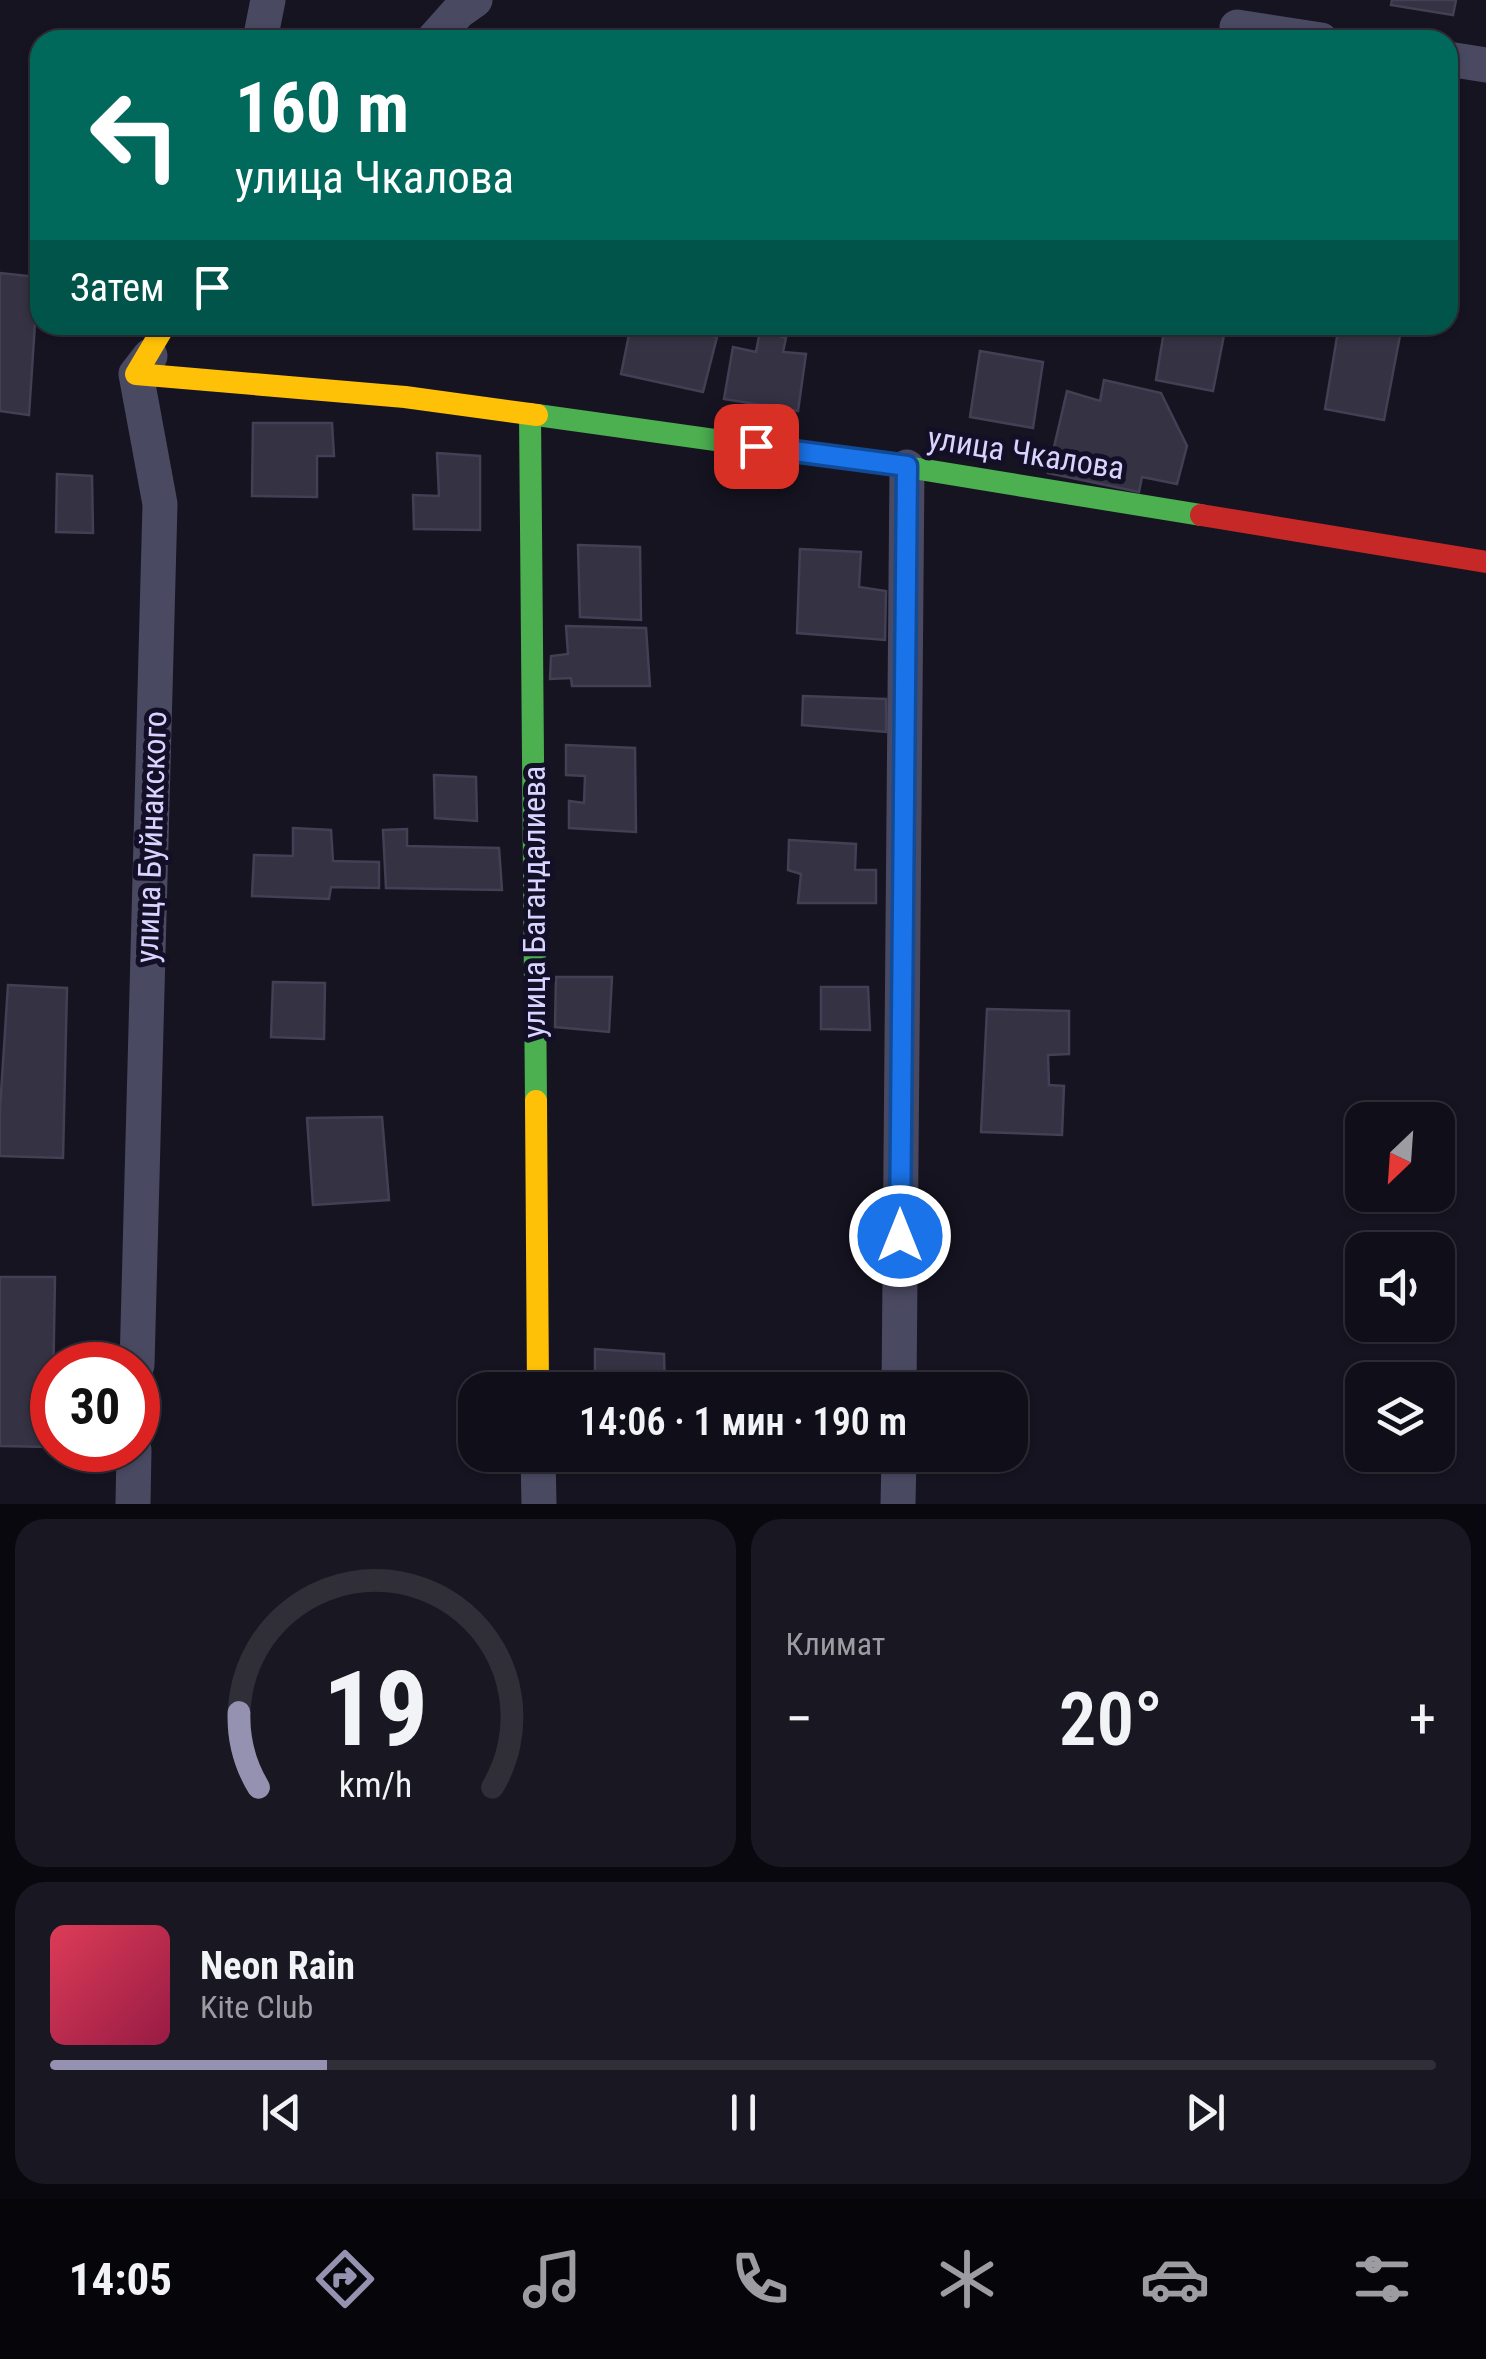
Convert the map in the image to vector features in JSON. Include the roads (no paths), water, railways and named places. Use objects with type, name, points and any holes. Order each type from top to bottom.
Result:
[{"type":"street","points":[[262,30],[268,0]]},
{"type":"street","points":[[441,30],[475,0]]},
{"type":"street","points":[[1237,28],[1251,30]]},
{"type":"street","points":[[1458,61],[1486,65]]},
{"type":"street","points":[[136,374],[159,335]]},
{"type":"street","points":[[136,374],[168,335]]},
{"type":"street","name":"улица Чкалова","points":[[136,374],[405,397],[907,466],[1486,562]]},
{"type":"street","name":"улица Буйнакского","points":[[136,374],[160,504],[137,1342]]},
{"type":"street","name":"улица Багандалиева","points":[[530,414],[538,1372]]},
{"type":"street","points":[[899,1372],[907,466]]},
{"type":"street","points":[[133,1504],[134,1472]]},
{"type":"street","points":[[538,1472],[538,1504]]},
{"type":"street","points":[[898,1472],[898,1504]]}]
